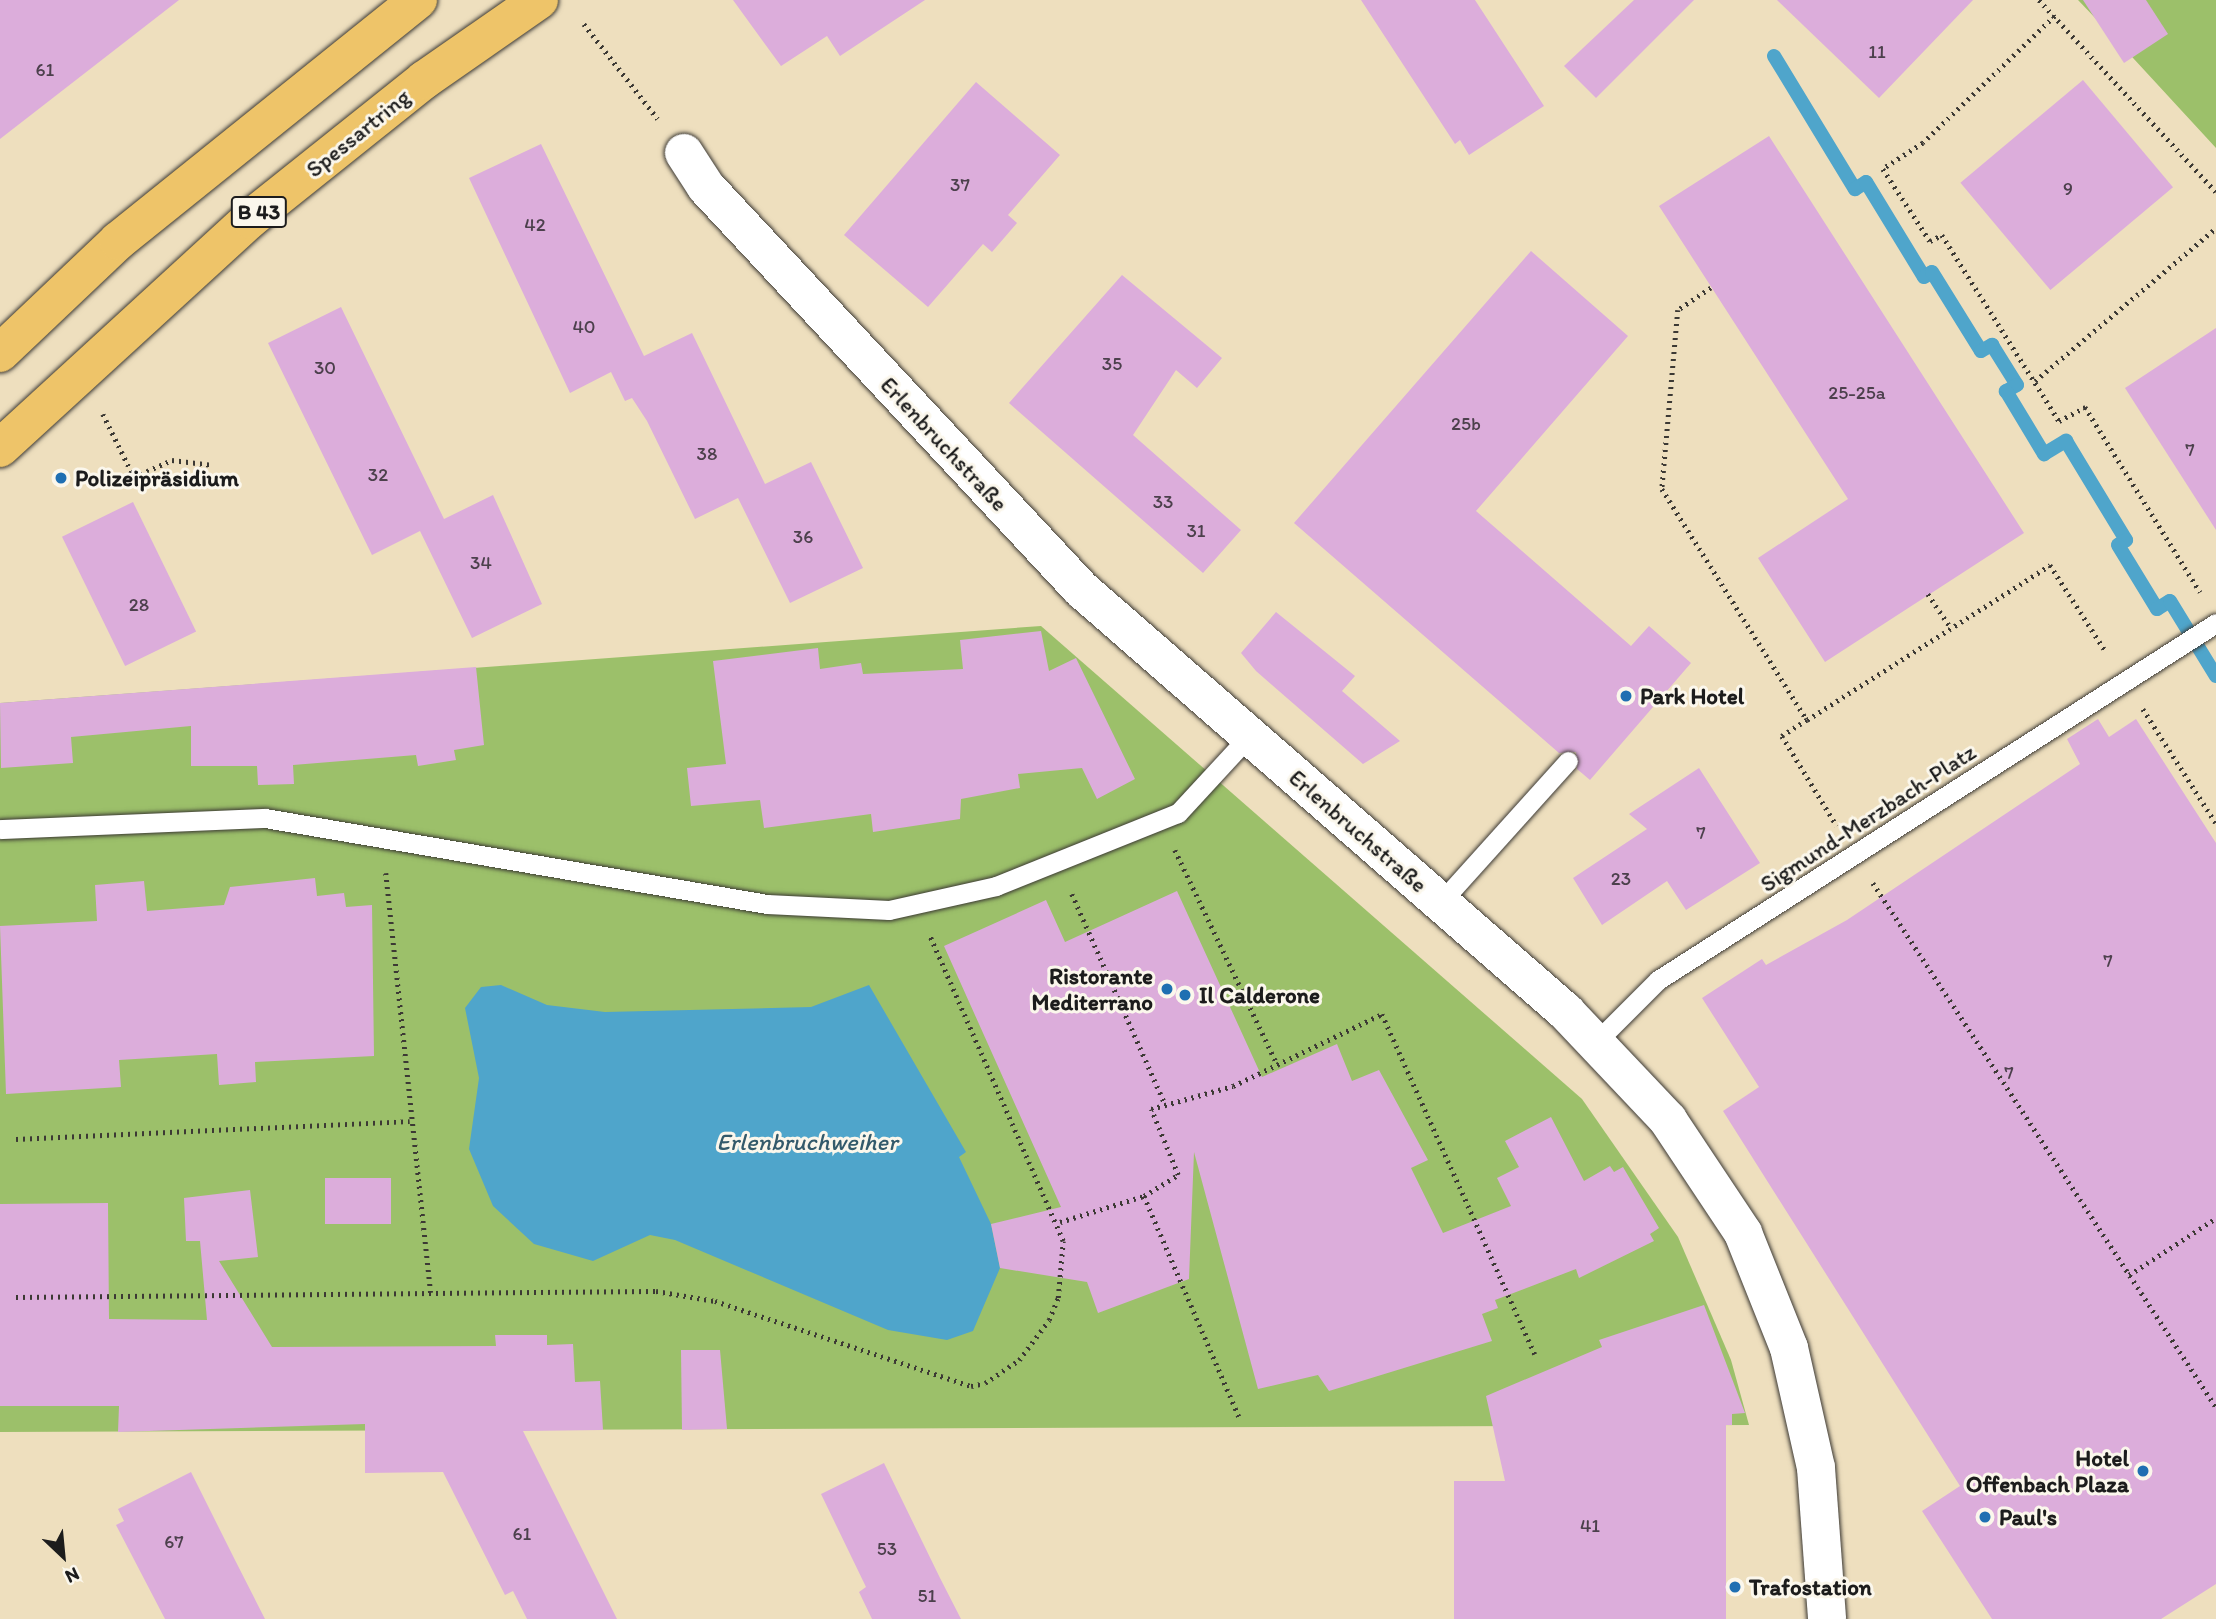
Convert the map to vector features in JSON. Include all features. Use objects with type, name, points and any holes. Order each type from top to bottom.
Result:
[{"type":"main road","points":[[0,353],[118,241],[418,0]]},
{"type":"main road","name":"Spessartring","points":[[0,448],[81,370],[250,219],[424,80],[539,0]]},
{"type":"street","name":"Erlenbruchstraße","points":[[684,153],[706,187],[1081,589],[1597,1041],[1696,1154],[1766,1285],[1789,1348],[1816,1468],[1827,1619]]},
{"type":"lane","name":"Sigmund-Merzbach-Platz","points":[[1597,1041],[1658,980],[1856,856],[2176,649],[2212,614]]},
{"type":"lane","points":[[0,829],[265,817],[767,904],[854,911],[917,907],[1058,863],[1160,820],[1199,794],[1250,735]]},
{"type":"lane","points":[[1440,902],[1568,761]]},
{"type":"path","points":[[2039,0],[2216,192]]},
{"type":"path","points":[[2055,16],[1923,143],[1883,169],[1930,241],[1942,235],[2059,421],[2085,407],[2212,614]]},
{"type":"path","points":[[584,24],[684,153]]},
{"type":"path","points":[[2035,381],[2216,228]]},
{"type":"path","points":[[1711,288],[1678,310],[1662,489],[1807,720]]},
{"type":"path","points":[[81,370],[134,477],[172,460],[211,465]]},
{"type":"path","points":[[2216,823],[2050,565],[1782,736],[1856,856],[2216,1407]]},
{"type":"path","points":[[1928,594],[1951,628]]},
{"type":"path","points":[[1160,820],[1276,1064]]},
{"type":"path","points":[[383,836],[410,1121],[431,1293]]},
{"type":"path","points":[[1058,863],[1165,1104]]},
{"type":"path","points":[[16,1297],[431,1293],[685,1294],[977,1386],[1018,1360],[1049,1320],[1062,1275],[1060,1222],[917,907]]},
{"type":"path","points":[[1060,1222],[1144,1196],[1178,1175],[1152,1109],[1233,1086],[1382,1014],[1535,1354]]},
{"type":"path","points":[[16,1139],[410,1121]]},
{"type":"path","points":[[1144,1196],[1239,1418]]},
{"type":"path","points":[[2129,1275],[2216,1218]]},
{"type":"green space","points":[[2078,0],[2216,0],[2216,148],[2122,46]]},
{"type":"green space","points":[[1041,626],[1582,1099],[1678,1237],[1731,1360],[1749,1425],[0,1432],[0,703]]},
{"type":"water","name":"Erlenbruchweiher","points":[[501,985],[547,1005],[605,1012],[811,1007],[869,985],[966,1152],[959,1157],[991,1224],[1000,1268],[973,1331],[947,1340],[888,1330],[675,1240],[650,1235],[593,1261],[534,1244],[493,1206],[469,1149],[479,1078],[465,1008],[481,987]]},
{"type":"building","points":[[0,0],[179,0],[0,139]]},
{"type":"building","points":[[733,0],[925,0],[840,56],[827,36],[781,66]]},
{"type":"building","points":[[1361,0],[1475,0],[1544,106],[1469,155],[1460,140],[1455,144]]},
{"type":"building","points":[[1634,0],[1694,0],[1596,98],[1564,66]]},
{"type":"building","points":[[1777,0],[1973,0],[1879,98]]},
{"type":"building","points":[[2083,0],[2146,0],[2168,34],[2124,63]]},
{"type":"building","points":[[2083,80],[2173,187],[2050,290],[1960,183]]},
{"type":"building","points":[[976,82],[1060,155],[1008,215],[1017,223],[992,252],[983,244],[928,307],[844,235]]},
{"type":"building","points":[[1769,136],[2024,533],[1825,662],[1758,558],[1848,499],[1659,206]]},
{"type":"building","points":[[541,144],[644,356],[692,333],[765,484],[811,462],[863,568],[790,603],[738,498],[695,519],[647,421],[632,398],[625,401],[611,372],[570,393],[469,178]]},
{"type":"building","points":[[1531,251],[1628,336],[1476,511],[1631,646],[1649,626],[1691,663],[1590,780],[1577,769],[1576,752],[1559,753],[1294,523]]},
{"type":"building","points":[[1122,275],[1222,358],[1197,388],[1176,370],[1133,435],[1241,530],[1203,573],[1009,403]]},
{"type":"building","points":[[341,307],[444,519],[493,495],[542,604],[472,638],[420,531],[372,555],[268,343]]},
{"type":"building","points":[[2216,328],[2216,530],[2125,388]]},
{"type":"building","points":[[133,502],[196,631],[125,666],[62,537]]},
{"type":"building","points":[[1276,612],[1355,676],[1342,691],[1400,741],[1363,764],[1256,671],[1241,653]]},
{"type":"building","points":[[1041,631],[1049,671],[1076,658],[1135,779],[1097,799],[1082,768],[1018,774],[1020,788],[961,799],[960,819],[873,832],[871,814],[764,828],[760,800],[691,806],[687,768],[726,764],[713,661],[818,648],[820,669],[861,663],[863,674],[963,669],[960,640]]},
{"type":"building","points":[[476,667],[484,745],[454,750],[456,760],[418,766],[416,755],[293,765],[294,784],[258,785],[257,766],[191,766],[191,726],[71,737],[73,763],[1,768],[0,703]]},
{"type":"building","points":[[2098,719],[2109,737],[2136,719],[2216,843],[2216,1584],[2161,1619],[1992,1619],[1922,1511],[1960,1486],[1723,1111],[1759,1087],[1702,998],[1762,959],[1766,965],[1847,920],[2080,764],[2067,739]]},
{"type":"building","points":[[1699,768],[1760,863],[1686,910],[1667,881],[1602,925],[1573,878],[1647,829],[1629,814]]},
{"type":"building","points":[[315,878],[317,896],[344,893],[346,907],[372,905],[374,1056],[255,1062],[256,1082],[219,1085],[217,1054],[119,1060],[121,1087],[6,1094],[0,926],[97,921],[95,885],[144,881],[147,911],[224,905],[230,887]]},
{"type":"building","points":[[1177,891],[1262,1077],[1337,1044],[1352,1081],[1379,1070],[1428,1160],[1411,1168],[1443,1233],[1511,1206],[1497,1178],[1519,1167],[1505,1141],[1551,1117],[1584,1181],[1610,1166],[1614,1172],[1623,1167],[1659,1228],[1650,1234],[1654,1241],[1579,1278],[1576,1269],[1495,1300],[1498,1308],[1482,1314],[1492,1341],[1329,1391],[1318,1375],[1258,1389],[1194,1152],[1189,1279],[1098,1313],[1087,1282],[1000,1268],[991,1224],[1061,1207],[944,946],[1046,900],[1065,942]]},
{"type":"building","points":[[325,1178],[391,1178],[391,1224],[325,1224]]},
{"type":"building","points":[[250,1190],[258,1257],[219,1261],[272,1347],[496,1346],[495,1335],[547,1335],[547,1345],[573,1344],[575,1382],[600,1381],[603,1430],[523,1431],[617,1619],[527,1619],[513,1591],[505,1595],[443,1472],[365,1473],[365,1424],[118,1432],[119,1406],[0,1406],[0,1204],[108,1203],[109,1319],[207,1320],[200,1241],[186,1241],[184,1198]]},
{"type":"building","points":[[1704,1305],[1745,1413],[1732,1414],[1732,1425],[1726,1425],[1726,1619],[1454,1619],[1454,1481],[1505,1481],[1486,1396],[1602,1347],[1599,1340]]},
{"type":"building","points":[[681,1350],[720,1350],[727,1429],[682,1430]]},
{"type":"building","points":[[884,1463],[961,1619],[872,1619],[859,1592],[866,1587],[821,1494]]},
{"type":"building","points":[[191,1472],[265,1619],[165,1619],[116,1525],[124,1521],[118,1509]]},
{"type":"waterway","points":[[1774,56],[1855,189],[1866,182],[1924,277],[1932,272],[1981,351],[1992,345],[2017,385],[2006,391],[2044,454],[2066,441],[2126,540],[2118,545],[2157,609],[2170,601],[2216,676]]},
{"type":"place","name":"Polizeipräsidium","points":[[61,478]]},
{"type":"place","name":"Park Hotel","points":[[1626,696]]},
{"type":"place","name":"Ristorante Mediterrano","points":[[1167,989]]},
{"type":"place","name":"Il Calderone","points":[[1185,995]]},
{"type":"place","name":"Hotel Offenbach Plaza","points":[[2143,1471]]},
{"type":"place","name":"Paul's","points":[[1985,1517]]},
{"type":"place","name":"Trafostation","points":[[1735,1587]]}]
